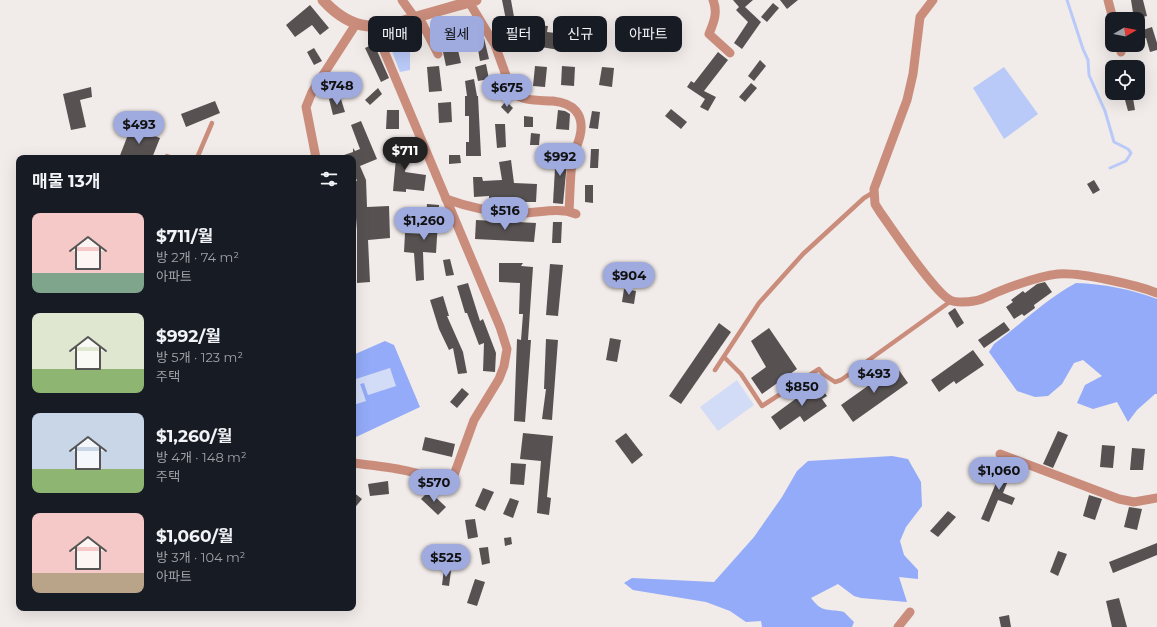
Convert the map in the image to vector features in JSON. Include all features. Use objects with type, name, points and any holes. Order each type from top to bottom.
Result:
[{"type":"street","points":[[323,0],[331,9],[356,24],[368,26]]},
{"type":"street","points":[[402,0],[414,16]]},
{"type":"street","points":[[712,0],[716,7],[715,18],[709,34],[730,53]]},
{"type":"street","points":[[933,0],[920,17],[910,88],[876,180],[874,192],[875,204],[917,263],[943,295],[951,301],[975,301],[1001,290],[1038,278],[1061,274],[1103,279],[1146,288],[1157,293]]},
{"type":"street","points":[[1108,0],[1111,12]]},
{"type":"street","points":[[422,16],[473,1],[495,45],[512,92],[525,100],[562,102],[572,105],[576,110],[579,120],[580,135],[574,152],[571,168],[573,213],[552,210],[522,213],[490,212],[474,209],[446,199]]},
{"type":"street","points":[[422,23],[438,54]]},
{"type":"street","points":[[315,155],[306,107],[312,92],[356,24]]},
{"type":"street","points":[[356,462],[410,471],[436,478],[450,486],[474,420],[499,379],[504,366],[507,349],[500,327],[384,52]]},
{"type":"street","points":[[1000,454],[1119,499],[1134,502],[1157,498]]},
{"type":"street","points":[[898,627],[910,612]]},
{"type":"lane","points":[[198,155],[212,123]]},
{"type":"lane","points":[[715,370],[759,303],[803,254],[864,198],[874,192]]},
{"type":"lane","points":[[724,357],[741,374],[762,406],[819,369],[830,380],[835,382],[841,380],[951,301]]},
{"type":"shaded area","points":[[392,52],[410,52],[410,70],[400,72]]},
{"type":"shaded area","points":[[1004,67],[1038,114],[1004,139],[973,88]]},
{"type":"shaded area","points":[[1076,283],[1117,288],[1137,292],[1157,299],[1157,394],[1155,394],[1137,410],[1128,422],[1117,402],[1093,409],[1077,403],[1085,385],[1102,376],[1083,360],[1074,363],[1062,384],[1048,396],[1035,397],[1017,391],[989,352],[994,344],[1054,296]]},
{"type":"shaded area","points":[[385,341],[394,345],[420,407],[356,437],[356,404],[366,401],[360,384],[364,383],[368,395],[396,386],[390,368],[356,379],[356,354]]},
{"type":"shaded area","points":[[390,368],[397,386],[368,395],[364,383],[360,384],[366,401],[356,404],[356,379]]},
{"type":"shaded area","points":[[737,380],[754,405],[718,431],[700,407]]},
{"type":"shaded area","points":[[892,456],[908,459],[921,482],[922,506],[906,527],[900,541],[904,555],[918,570],[918,579],[899,577],[907,602],[861,598],[854,596],[838,584],[811,598],[815,603],[826,610],[844,612],[854,622],[852,627],[762,627],[761,621],[746,622],[730,611],[706,602],[633,590],[624,583],[632,578],[714,582],[754,537],[782,497],[797,471],[808,461]]},
{"type":"building","points":[[502,0],[511,0],[514,16],[505,16]]},
{"type":"building","points":[[733,0],[753,0],[745,7],[761,22],[742,49],[734,43],[748,22],[736,10],[739,7]]},
{"type":"building","points":[[780,0],[798,0],[787,9]]},
{"type":"building","points":[[1131,0],[1143,0],[1147,16],[1145,16],[1145,12],[1133,12]]},
{"type":"building","points":[[773,3],[779,8],[767,22],[761,17]]},
{"type":"building","points":[[310,5],[329,28],[320,35],[312,25],[295,37],[286,25]]},
{"type":"building","points":[[545,26],[548,26],[547,32],[553,33],[553,49],[545,48]]},
{"type":"building","points":[[1152,27],[1157,43],[1157,50],[1150,52],[1145,38],[1145,29]]},
{"type":"building","points":[[484,38],[489,59],[480,61],[478,52],[484,52]]},
{"type":"building","points":[[368,47],[368,52],[378,52],[389,78],[381,82],[365,48]]},
{"type":"building","points":[[314,48],[322,61],[314,65],[307,52]]},
{"type":"building","points":[[443,52],[458,52],[461,63],[446,66]]},
{"type":"building","points":[[718,52],[728,60],[704,91],[716,97],[708,111],[700,107],[705,99],[687,87],[691,81],[694,83]]},
{"type":"building","points":[[760,60],[766,66],[754,81],[748,76]]},
{"type":"building","points":[[486,64],[489,79],[478,81],[475,67]]},
{"type":"building","points":[[439,66],[442,91],[429,92],[427,67]]},
{"type":"building","points":[[535,66],[547,67],[545,87],[533,86]]},
{"type":"building","points":[[562,66],[575,67],[574,86],[561,85]]},
{"type":"building","points":[[602,67],[614,68],[612,87],[599,85]]},
{"type":"building","points":[[474,79],[478,96],[481,156],[466,156],[466,142],[469,142],[469,116],[465,116],[465,96],[467,96],[465,81]]},
{"type":"building","points":[[751,83],[757,88],[745,102],[739,97]]},
{"type":"building","points":[[91,87],[92,97],[80,100],[86,127],[71,130],[63,94]]},
{"type":"building","points":[[378,88],[382,94],[370,105],[365,100]]},
{"type":"building","points":[[340,96],[345,112],[333,115],[329,99]]},
{"type":"building","points":[[1125,100],[1133,100],[1135,110],[1128,111]]},
{"type":"building","points":[[215,101],[220,113],[186,127],[181,114]]},
{"type":"building","points":[[506,101],[513,108],[508,114],[501,107]]},
{"type":"building","points":[[451,102],[452,122],[439,123],[438,103]]},
{"type":"building","points":[[671,109],[687,122],[681,129],[665,116]]},
{"type":"building","points":[[387,110],[399,110],[399,129],[386,129]]},
{"type":"building","points":[[558,110],[565,111],[570,114],[569,130],[556,129]]},
{"type":"building","points":[[592,111],[600,112],[598,129],[589,128]]},
{"type":"building","points":[[524,116],[533,117],[533,127],[524,127]]},
{"type":"building","points":[[361,121],[377,159],[360,166],[366,180],[367,207],[389,206],[390,238],[368,240],[370,282],[357,283],[356,155],[344,155],[353,152],[353,148],[355,151],[360,149],[351,125]]},
{"type":"building","points":[[495,124],[505,124],[506,147],[497,148]]},
{"type":"building","points":[[131,127],[160,138],[153,155],[120,155]]},
{"type":"building","points":[[531,133],[540,134],[539,145],[530,145]]},
{"type":"building","points":[[395,139],[407,140],[405,172],[426,175],[424,191],[406,189],[406,192],[393,191],[396,158],[393,157]]},
{"type":"building","points":[[591,149],[599,149],[598,168],[590,168]]},
{"type":"building","points":[[556,151],[568,152],[563,204],[553,203]]},
{"type":"building","points":[[449,155],[460,155],[461,163],[449,164]]},
{"type":"building","points":[[511,160],[514,183],[537,184],[536,202],[489,200],[489,196],[474,197],[473,177],[482,177],[483,181],[502,180],[499,162]]},
{"type":"building","points":[[1094,180],[1100,190],[1093,194],[1087,184]]},
{"type":"building","points":[[585,185],[593,185],[593,203],[585,202]]},
{"type":"building","points":[[427,204],[439,205],[436,253],[423,252],[424,280],[416,281],[414,253],[404,252],[405,233],[425,234]]},
{"type":"building","points":[[476,220],[536,223],[534,242],[475,239]]},
{"type":"building","points":[[553,222],[562,222],[561,243],[552,243]]},
{"type":"building","points":[[450,259],[454,275],[446,276],[443,260]]},
{"type":"building","points":[[499,263],[523,263],[521,266],[533,267],[528,340],[531,340],[525,422],[514,421],[517,339],[521,340],[523,314],[519,314],[520,283],[499,282]]},
{"type":"building","points":[[550,264],[563,265],[558,316],[546,315]]},
{"type":"building","points":[[1045,282],[1052,292],[1034,305],[1035,308],[1024,316],[1022,314],[1014,319],[1006,307],[1013,302],[1011,300],[1023,291],[1025,293],[1037,284]]},
{"type":"building","points":[[468,283],[480,321],[483,319],[496,353],[495,372],[483,371],[484,343],[479,345],[467,313],[465,313],[457,286]]},
{"type":"building","points":[[624,289],[636,291],[634,304],[622,302]]},
{"type":"building","points":[[443,296],[449,316],[447,316],[463,352],[467,373],[458,374],[453,348],[449,350],[439,329],[430,300]]},
{"type":"building","points":[[955,308],[964,323],[957,328],[948,313]]},
{"type":"building","points":[[1004,322],[1010,330],[984,348],[978,340]]},
{"type":"building","points":[[719,323],[731,332],[681,404],[669,396]]},
{"type":"building","points":[[769,328],[797,369],[762,394],[751,378],[766,367],[751,341]]},
{"type":"building","points":[[610,338],[621,340],[617,362],[606,360]]},
{"type":"building","points":[[546,339],[558,340],[552,420],[542,419],[546,389],[544,389]]},
{"type":"building","points":[[973,350],[984,365],[956,384],[954,381],[939,392],[931,380]]},
{"type":"building","points":[[896,366],[908,383],[853,422],[841,405]]},
{"type":"building","points":[[817,383],[827,396],[822,399],[827,406],[804,422],[800,416],[780,430],[771,417]]},
{"type":"building","points":[[462,388],[469,394],[457,408],[450,402]]},
{"type":"building","points":[[1058,431],[1068,435],[1053,468],[1043,464]]},
{"type":"building","points":[[523,433],[553,436],[547,497],[551,498],[549,515],[537,513],[541,461],[520,459]]},
{"type":"building","points":[[626,433],[643,455],[632,464],[615,441]]},
{"type":"building","points":[[425,437],[455,444],[452,457],[422,450]]},
{"type":"building","points":[[1102,445],[1115,446],[1113,468],[1100,467]]},
{"type":"building","points":[[1132,448],[1145,449],[1143,470],[1130,470]]},
{"type":"building","points":[[1004,462],[1014,466],[1003,493],[1015,498],[1012,505],[998,500],[989,522],[981,519],[999,476],[996,475],[998,468],[1001,469]]},
{"type":"building","points":[[511,463],[526,464],[524,485],[510,484]]},
{"type":"building","points":[[388,481],[389,494],[370,496],[368,484]]},
{"type":"building","points":[[483,488],[494,492],[485,511],[475,506]]},
{"type":"building","points":[[429,491],[446,507],[438,515],[421,499]]},
{"type":"building","points":[[356,494],[362,499],[356,506]]},
{"type":"building","points":[[1089,495],[1102,499],[1095,520],[1083,516]]},
{"type":"building","points":[[510,498],[519,501],[513,518],[503,514]]},
{"type":"building","points":[[1129,507],[1142,509],[1137,530],[1124,527]]},
{"type":"building","points":[[948,511],[956,517],[938,537],[930,531]]},
{"type":"building","points":[[475,519],[478,537],[468,539],[465,520]]},
{"type":"building","points":[[511,537],[512,544],[505,546],[504,538]]},
{"type":"building","points":[[1157,543],[1157,555],[1113,573],[1109,562]]},
{"type":"building","points":[[488,547],[490,563],[482,565],[479,548]]},
{"type":"building","points":[[1058,551],[1067,554],[1058,576],[1050,572]]},
{"type":"building","points":[[444,569],[451,571],[449,586],[442,585]]},
{"type":"building","points":[[475,579],[485,582],[477,606],[467,603]]},
{"type":"building","points":[[1119,598],[1127,627],[1112,627],[1106,601]]},
{"type":"building","points":[[1009,615],[1011,627],[1001,627],[999,617]]},
{"type":"waterway","points":[[1067,0],[1088,60],[1089,75],[1105,111],[1114,142],[1128,149],[1131,153],[1126,161],[1110,168]]}]
